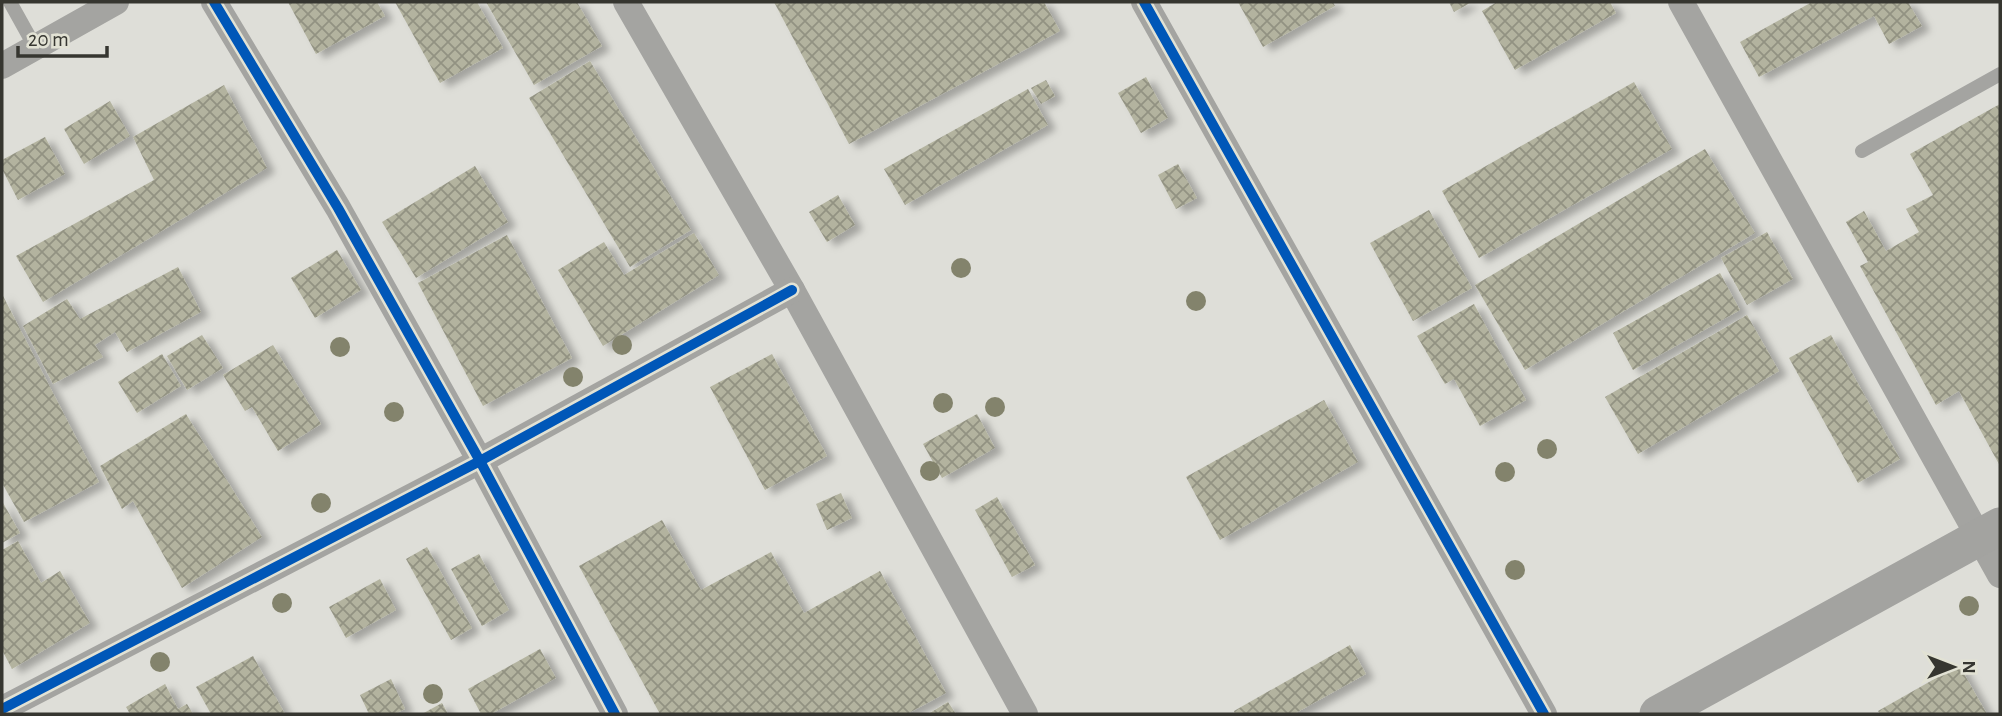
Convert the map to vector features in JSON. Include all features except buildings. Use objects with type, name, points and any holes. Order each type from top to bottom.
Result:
[{"type":"main road","points":[[1658,714],[1990,532]]},
{"type":"street","points":[[2,66],[116,2]]},
{"type":"street","points":[[215,2],[338,208],[480,461],[615,714]]},
{"type":"street","points":[[626,2],[793,290],[1025,714]]},
{"type":"street","points":[[1144,2],[1544,714]]},
{"type":"street","points":[[1681,2],[1990,532],[2000,575]]},
{"type":"street","points":[[2,709],[480,461],[793,290]]},
{"type":"lane","points":[[10,2],[35,47]]},
{"type":"lane","points":[[1862,151],[2000,74]]},
{"type":"cycle path","points":[[214,2],[338,208],[480,461],[615,714]]},
{"type":"cycle path","points":[[1144,2],[1544,714]]},
{"type":"cycle path","points":[[2,709],[480,461],[792,290]]}]
